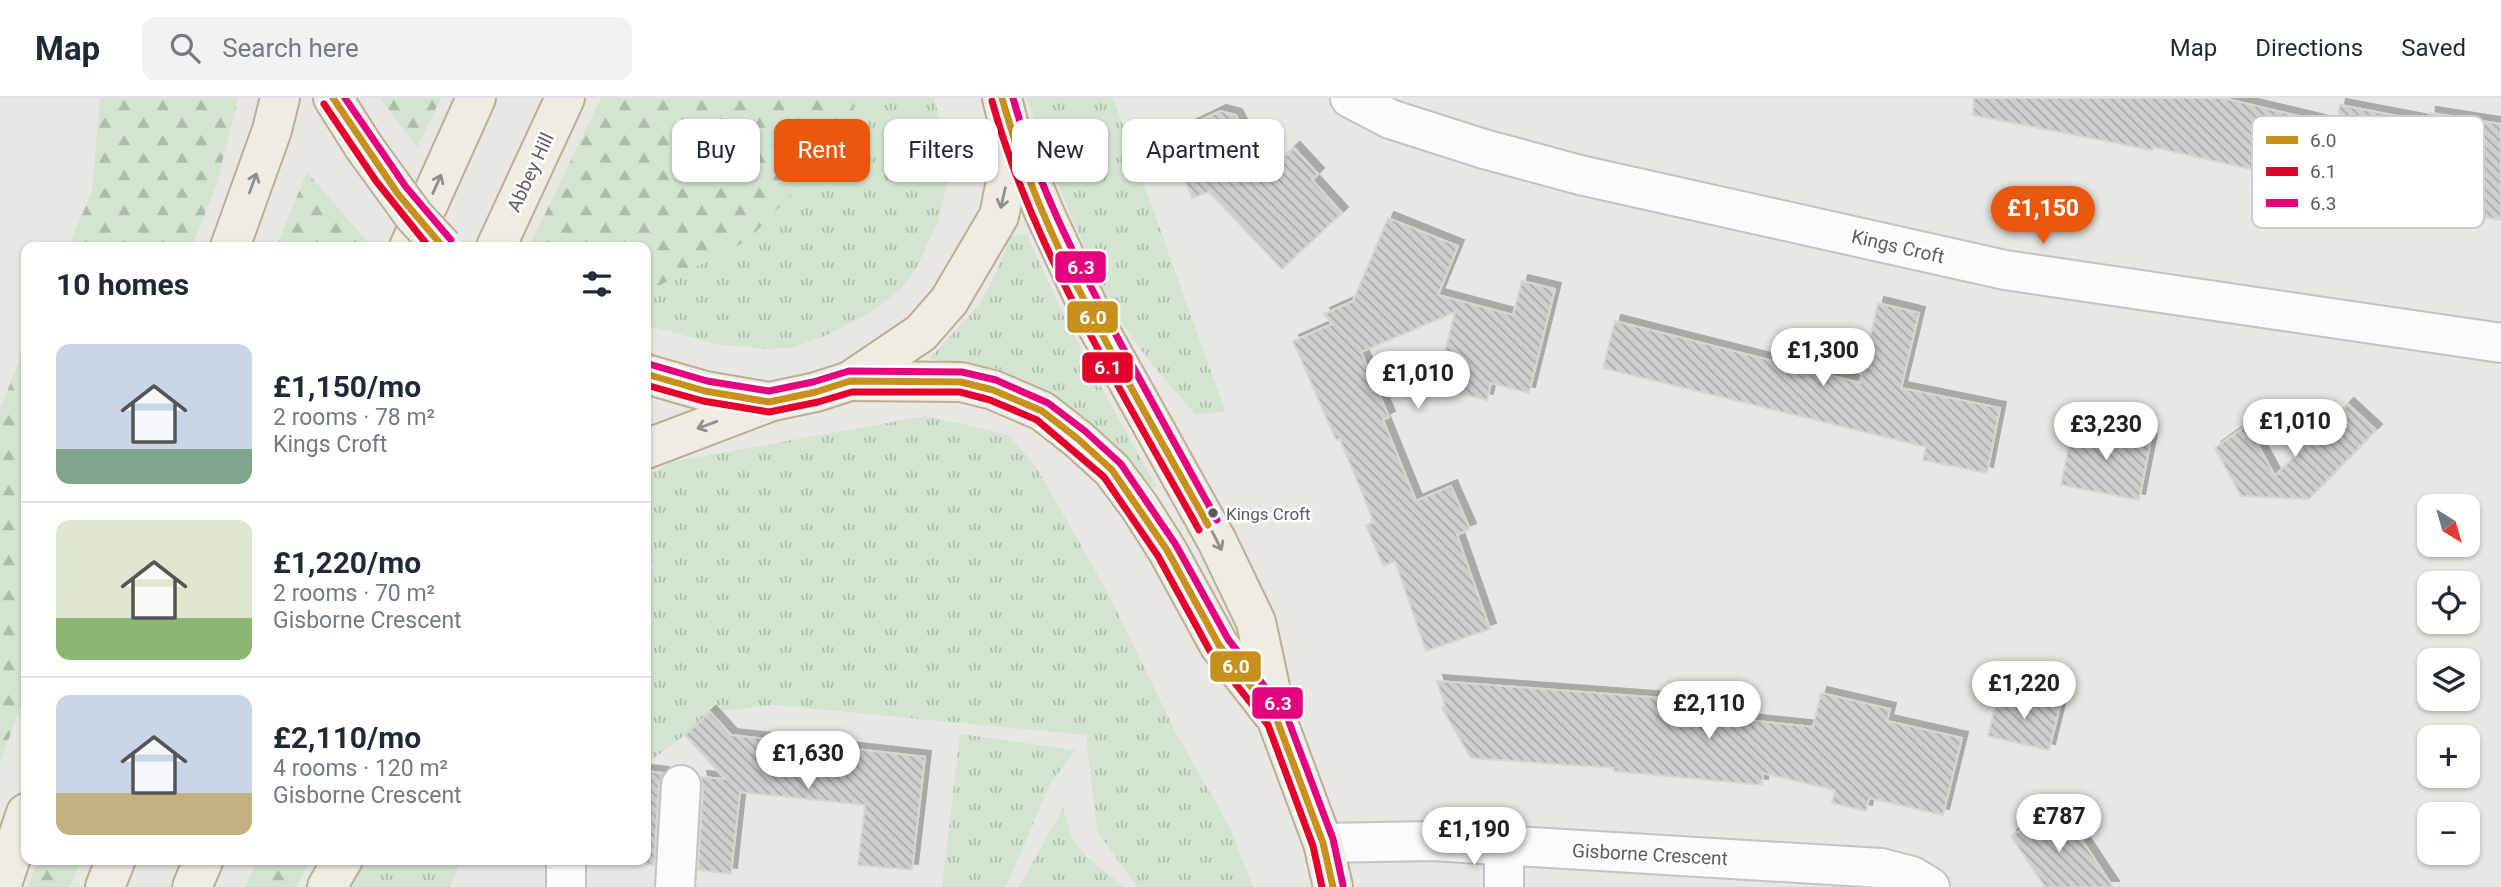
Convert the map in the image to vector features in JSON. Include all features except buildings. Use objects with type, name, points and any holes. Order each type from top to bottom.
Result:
[{"type":"highway","points":[[232,242],[272,130],[280,98]]},
{"type":"highway","points":[[333,98],[364,147],[414,216],[438,242]]},
{"type":"highway","points":[[411,242],[476,98]]},
{"type":"highway","name":"Abbey Hill","points":[[498,242],[565,98]]},
{"type":"highway","points":[[651,447],[769,402],[816,392],[850,381],[921,333],[949,301],[999,216],[1006,181],[1006,114]]},
{"type":"highway","points":[[1006,114],[1044,212],[1097,324],[1217,541],[1256,622],[1277,720],[1323,843],[1333,887]]},
{"type":"highway","points":[[651,375],[705,391],[769,402]]},
{"type":"highway","points":[[850,381],[961,382],[982,387],[1042,411],[1079,439],[1112,470],[1139,506],[1167,550],[1219,645],[1277,720]]},
{"type":"highway","points":[[1,887],[21,828]]},
{"type":"highway","points":[[105,887],[114,865]]},
{"type":"highway","points":[[192,887],[201,865]]},
{"type":"highway","points":[[327,887],[340,865]]},
{"type":"street","name":"Kings Croft","points":[[1350,98],[1390,119],[1484,149],[1580,175],[2005,270],[2501,343]]},
{"type":"street","points":[[675,887],[681,785]]},
{"type":"street","name":"Gisborne Crescent","points":[[1323,843],[1431,841],[1881,868],[1912,876],[1930,887]]},
{"type":"street","points":[[1504,846],[1504,887]]},
{"type":"street","points":[[566,865],[566,887]]},
{"type":"green space","points":[[100,98],[238,98],[217,183],[194,242],[70,242],[92,192]]},
{"type":"green space","points":[[380,98],[441,98],[417,147]]},
{"type":"green space","points":[[601,98],[855,98],[853,112],[847,119],[774,119],[774,182],[799,182],[789,197],[748,240],[660,285],[651,286],[651,242],[531,242]]},
{"type":"green space","points":[[855,98],[934,98],[939,119],[884,119],[884,182],[947,182],[938,221],[916,269],[901,289],[868,314],[823,337],[790,348],[765,349],[716,344],[651,326],[651,286],[660,285],[789,197],[799,182],[870,182],[870,119],[847,119],[853,112]]},
{"type":"green space","points":[[1027,98],[1113,98],[1122,123],[1122,182],[1143,182],[1225,411],[1196,415],[1138,346],[1107,301],[1057,182],[1108,182],[1108,119],[1034,119]]},
{"type":"green space","points":[[307,172],[368,242],[278,242]]},
{"type":"green space","points":[[1027,234],[1072,331],[1157,487],[1145,489],[1046,394],[994,368],[929,359],[980,304],[998,269],[1010,236]]},
{"type":"green space","points":[[21,356],[21,705],[0,763],[0,409]]},
{"type":"green space","points":[[926,416],[1009,435],[1036,467],[1108,593],[1176,733],[1230,828],[1253,887],[1137,887],[1097,831],[1086,735],[776,705],[710,712],[651,760],[651,570],[656,564],[651,566],[651,474],[671,462]]},
{"type":"green space","points":[[960,734],[1075,750],[1050,784],[1006,887],[942,887]]},
{"type":"green space","points":[[1063,808],[1072,838],[1087,857],[1124,887],[1019,887]]},
{"type":"green space","points":[[36,865],[79,865],[70,887],[28,887]]},
{"type":"green space","points":[[255,865],[308,865],[296,887],[245,887]]},
{"type":"green space","points":[[363,865],[459,865],[450,887],[351,887]]},
{"type":"transit line","name":"6.0","points":[[333,98],[398,194],[439,242]]},
{"type":"transit line","name":"6.3","points":[[345,98],[406,187],[451,240]]},
{"type":"transit line","name":"6.0","points":[[1002,98],[1041,209],[1066,263],[1121,370],[1208,525]]},
{"type":"transit line","name":"6.3","points":[[1013,98],[1031,154],[1065,235],[1217,520]]},
{"type":"transit line","name":"6.1","points":[[992,101],[1031,212],[1056,267],[1111,374],[1199,530]]},
{"type":"transit line","name":"6.1","points":[[324,104],[376,181],[425,242]]},
{"type":"transit line","name":"6.3","points":[[651,365],[707,381],[769,391],[849,371],[962,372],[996,380],[1048,403],[1085,431],[1121,464],[1176,545],[1228,639],[1286,714],[1333,839],[1343,885]]},
{"type":"transit line","name":"6.0","points":[[651,375],[705,391],[769,402],[816,392],[850,381],[961,382],[993,390],[1042,411],[1112,470],[1167,550],[1219,645],[1277,720],[1323,843],[1333,887]]},
{"type":"transit line","name":"6.1","points":[[651,386],[703,401],[769,412],[852,392],[960,392],[990,400],[1037,420],[1104,477],[1158,556],[1210,651],[1268,725],[1313,846],[1322,887]]},
{"type":"place","name":"Kings Croft","points":[[1213,513]]}]
